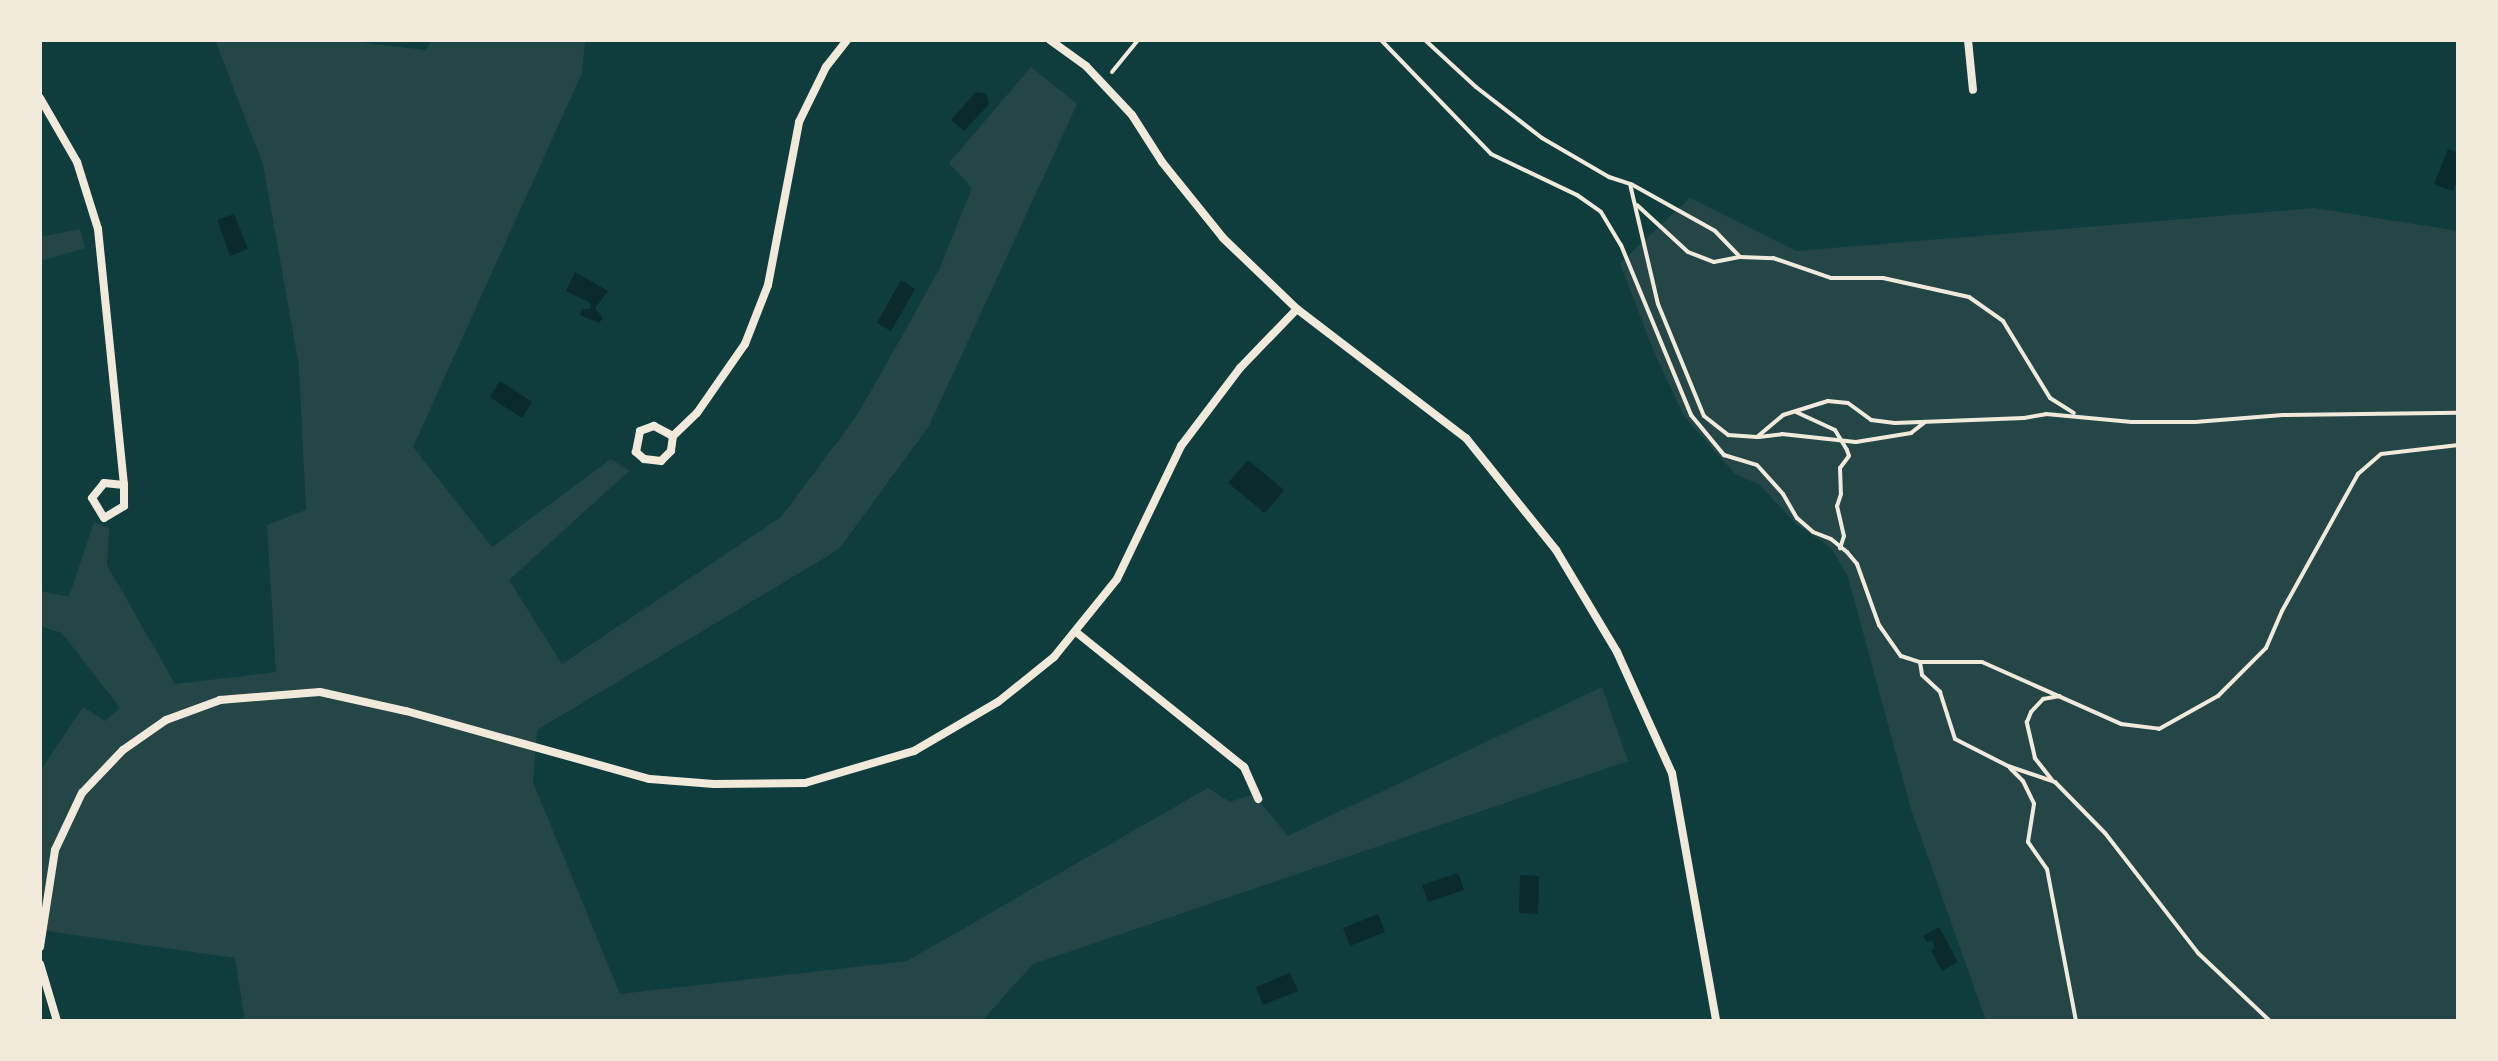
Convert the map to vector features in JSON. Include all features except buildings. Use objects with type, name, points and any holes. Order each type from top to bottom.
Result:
[{"type":"street","points":[[673,436],[654,426],[640,431],[636,452],[644,459],[661,461],[671,451],[673,436],[697,413],[745,344],[768,285],[799,122],[826,67],[847,40]]},
{"type":"street","points":[[1050,40],[1086,66],[1132,115],[1162,162],[1223,238],[1297,309],[1466,438],[1556,550],[1617,652],[1672,773],[1716,1021]]},
{"type":"street","points":[[1968,40],[1973,90]]},
{"type":"street","points":[[40,98],[77,162],[98,229],[124,485],[124,506],[104,518],[92,498],[104,483],[124,485]]},
{"type":"street","points":[[40,947],[55,850],[82,793],[123,750],[166,720],[220,700],[320,692],[406,711],[650,779],[714,784],[805,783],[914,751],[998,702],[1054,657],[1076,632],[1117,579],[1181,446],[1240,368],[1297,309]]},
{"type":"street","points":[[1076,632],[1244,767],[1258,799]]},
{"type":"street","points":[[40,964],[57,1021]]},
{"type":"path","points":[[1103,83],[1138,40]]},
{"type":"path","points":[[1381,40],[1491,154],[1577,195],[1601,212],[1621,245],[1691,415],[1708,438],[1731,460],[1757,465],[1783,494],[1797,518],[1857,564],[1869,603],[1901,656],[1920,662],[1982,662],[2121,724],[2159,729],[2218,696],[2266,648],[2282,611],[2358,474],[2381,454],[2458,445]]},
{"type":"path","points":[[1425,40],[1476,87],[1542,138],[1609,177],[1630,184],[1715,231],[1740,257]]},
{"type":"path","points":[[1630,184],[1658,304],[1704,416],[1728,435],[1757,437],[1782,434],[1843,441],[1911,433],[1927,422]]},
{"type":"path","points":[[1636,204],[1688,252],[1714,262],[1740,257],[1773,258],[1831,278],[1883,278],[1969,297],[2003,321],[2050,398],[2076,414]]},
{"type":"path","points":[[1757,437],[1783,415],[1828,401],[1848,403],[1871,420],[1927,422],[2076,414],[2132,422],[2195,422],[2283,415],[2458,413]]},
{"type":"path","points":[[1794,411],[1822,421],[1843,441],[1849,456],[1840,468],[1837,506],[1844,536],[1840,549]]},
{"type":"path","points":[[1920,662],[1922,675],[1940,692],[1955,739],[2008,766],[2055,782]]},
{"type":"path","points":[[2062,696],[2043,699],[2031,712],[2027,722],[2035,758],[2105,833],[2198,953],[2270,1021]]},
{"type":"path","points":[[2008,766],[2023,781],[2034,804],[2028,842],[2047,869],[2076,1021]]},
{"type":"shaded area","points":[[215,40],[341,40],[426,50],[431,40],[585,40],[582,73],[413,447],[492,547],[611,459],[629,471],[509,580],[562,664],[781,517],[858,414],[939,270],[972,188],[949,163],[1031,67],[1077,104],[929,426],[839,549],[537,730],[533,782],[620,994],[907,961],[1208,788],[1230,802],[1254,794],[1288,836],[1602,687],[1628,761],[1033,964],[982,1021],[245,1021],[235,958],[40,930],[40,771],[83,707],[105,721],[120,708],[62,633],[40,626],[40,591],[69,597],[94,522],[109,528],[107,565],[175,684],[276,672],[267,525],[306,510],[299,366],[263,164]]},
{"type":"shaded area","points":[[976,92],[986,94],[989,104],[964,131],[951,120]]},
{"type":"shaded area","points":[[2448,149],[2458,153],[2458,178],[2453,191],[2434,184]]},
{"type":"shaded area","points":[[1690,198],[1796,251],[2314,208],[2458,231],[2458,1021],[1986,1021],[1911,809],[1848,577],[1831,548],[1796,524],[1760,485],[1735,474],[1684,416],[1654,352],[1620,263]]},
{"type":"shaded area","points":[[234,214],[248,249],[230,256],[217,220]]},
{"type":"shaded area","points":[[80,229],[85,248],[40,261],[40,237]]},
{"type":"shaded area","points":[[575,272],[608,291],[595,308],[603,318],[599,323],[580,315],[582,309],[590,309],[591,303],[566,291]]},
{"type":"shaded area","points":[[901,280],[915,289],[891,331],[877,323]]},
{"type":"shaded area","points":[[500,381],[532,402],[522,418],[490,397]]},
{"type":"shaded area","points":[[1248,460],[1284,490],[1265,513],[1228,483]]},
{"type":"shaded area","points":[[1458,873],[1464,890],[1428,902],[1422,885]]},
{"type":"shaded area","points":[[1520,875],[1539,876],[1538,914],[1519,913]]},
{"type":"shaded area","points":[[1378,914],[1385,932],[1350,946],[1343,928]]},
{"type":"shaded area","points":[[1939,927],[1958,962],[1942,971],[1931,950],[1935,948],[1932,941],[1927,942],[1923,936]]},
{"type":"shaded area","points":[[1290,973],[1298,991],[1263,1005],[1256,987]]}]
